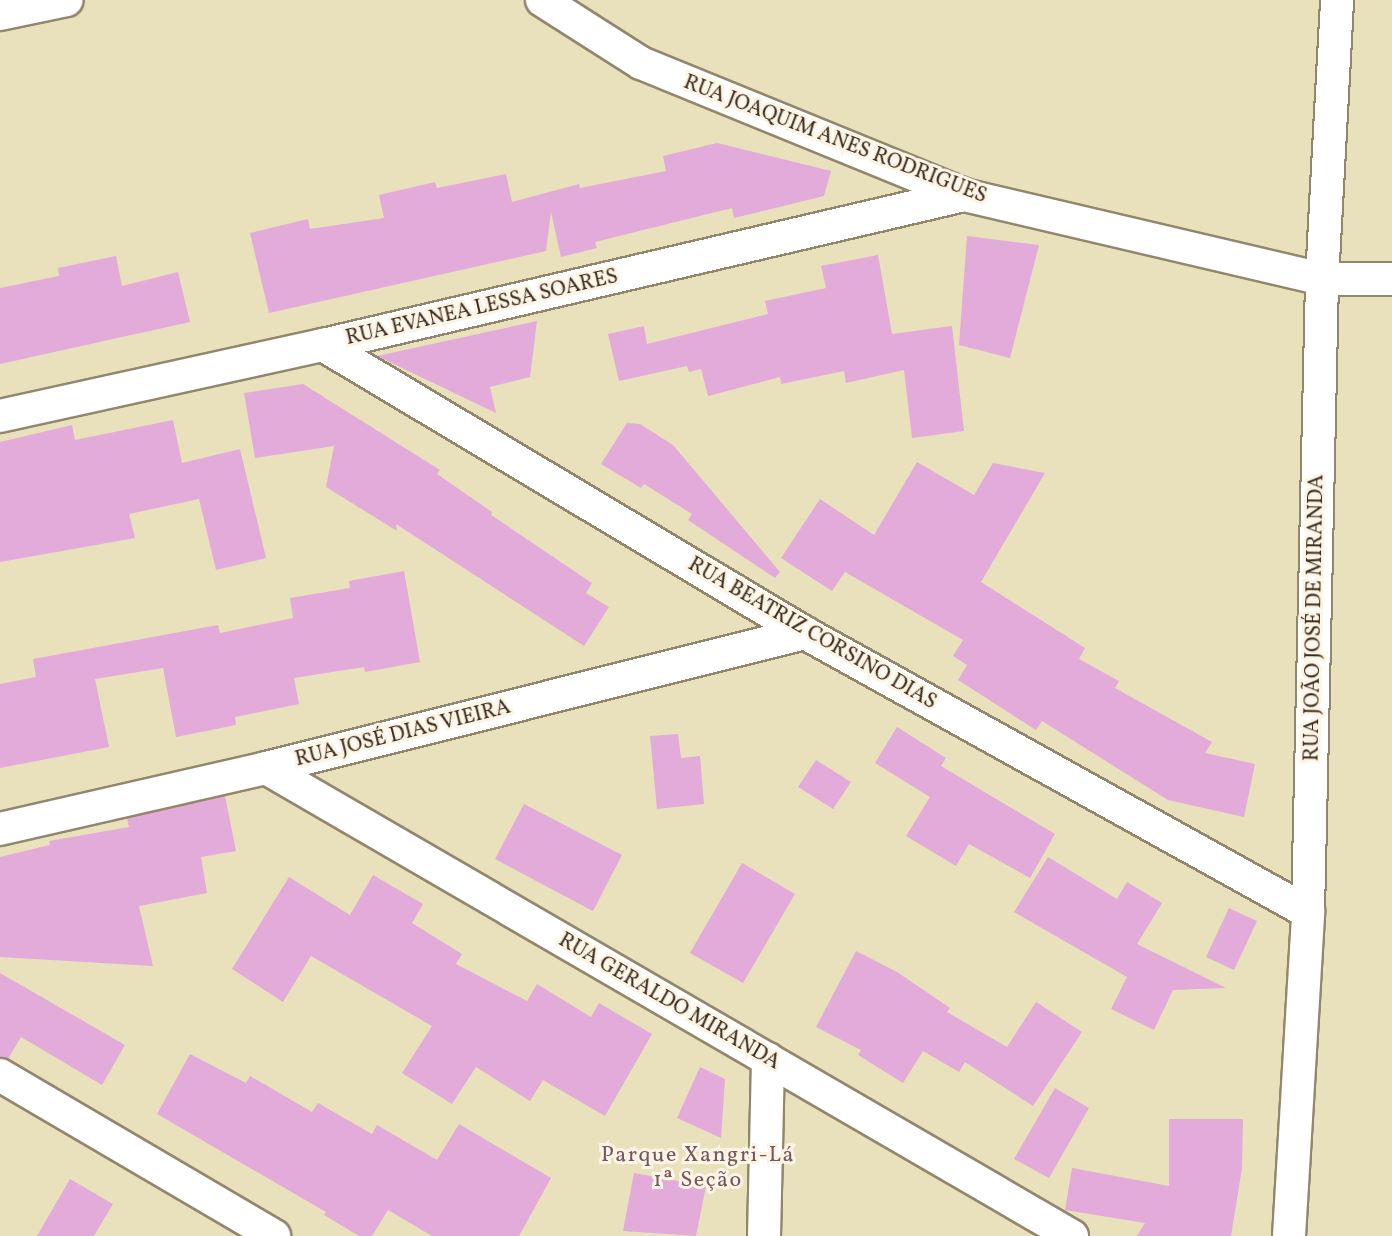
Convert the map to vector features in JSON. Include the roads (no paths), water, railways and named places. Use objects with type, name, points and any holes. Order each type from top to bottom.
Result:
[{"type":"street","points":[[0,14],[67,0]]},
{"type":"street","name":"RUA JOAQUIM ANES RODRIGUES","points":[[542,0],[641,63],[964,195],[1322,279],[1392,279]]},
{"type":"street","name":"RUA JOÃO JOSÉ DE MIRANDA","points":[[1289,1236],[1308,912],[1322,279],[1337,0]]},
{"type":"street","name":"RUA EVANEA LESSA SOARES","points":[[0,416],[323,345],[964,195]]},
{"type":"street","name":"RUA BEATRIZ CORSINO DIAS","points":[[323,345],[806,633],[1308,912]]},
{"type":"street","name":"RUA JOSÉ DIAS VIEIRA","points":[[0,829],[266,768],[806,633]]},
{"type":"street","name":"RUA GERALDO MIRANDA","points":[[266,768],[1072,1236]]},
{"type":"street","points":[[764,1236],[768,1059]]},
{"type":"street","points":[[0,1075],[274,1236]]},
{"type":"district","name":"Parque Xangri-Lá 1ª Seção","points":[[698,1168]]}]
